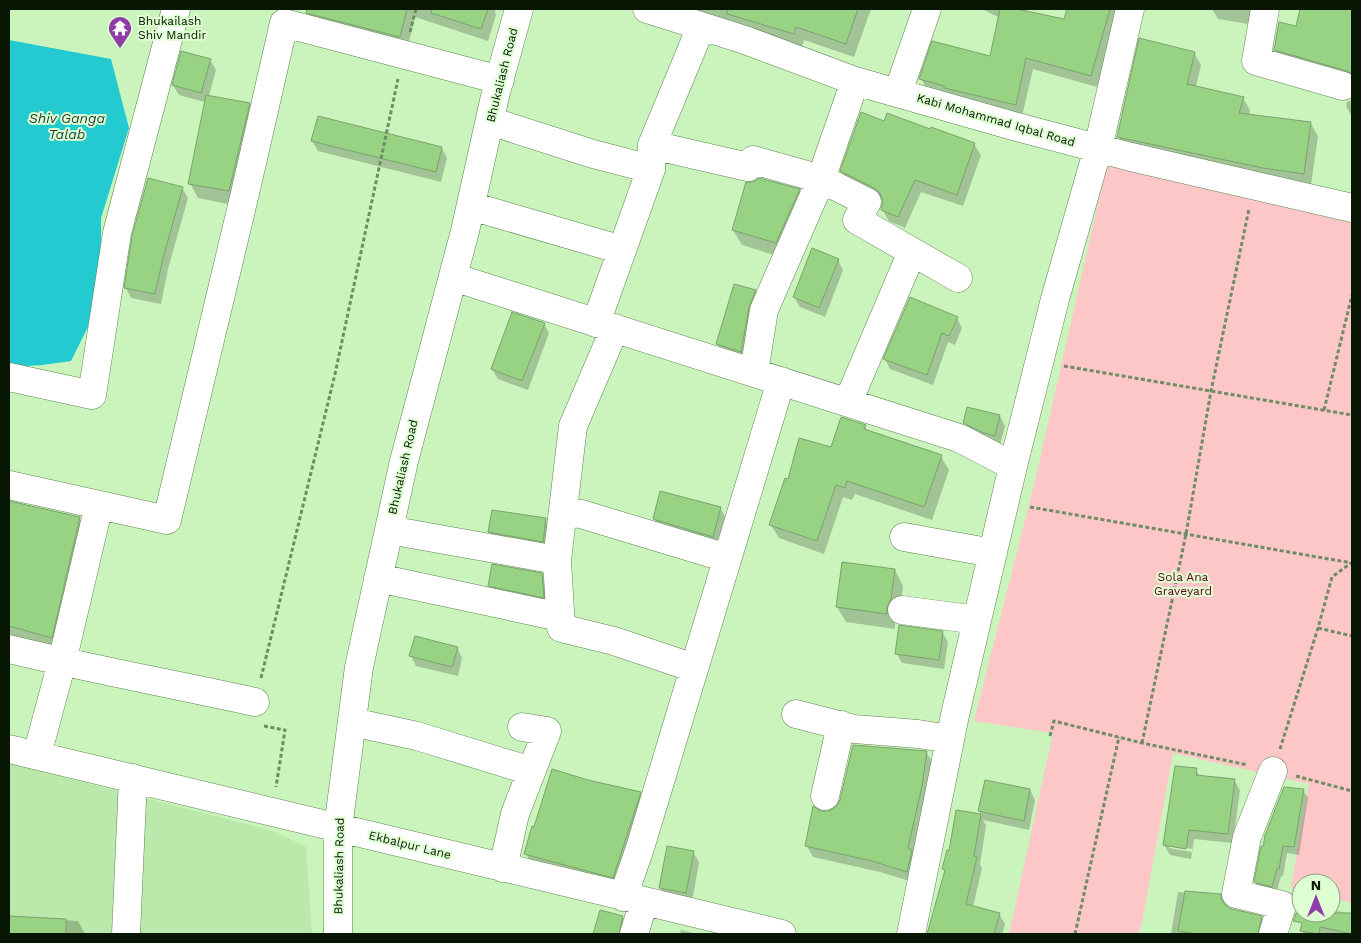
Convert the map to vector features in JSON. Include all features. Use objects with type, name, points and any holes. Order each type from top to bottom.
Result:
[{"type":"street","points":[[9,377],[92,395],[117,233],[176,9]]},
{"type":"street","name":"Bhukaliash Road","points":[[338,934],[338,828],[359,667],[404,460],[519,9]]},
{"type":"street","name":"Kabi Mohammad Iqbal Road","points":[[647,9],[745,40],[856,81],[1098,148],[1352,208]]},
{"type":"street","points":[[898,92],[927,9]]},
{"type":"street","points":[[911,934],[950,739],[1004,503],[1055,299],[1098,148],[1130,9]]},
{"type":"street","points":[[1265,9],[1256,61],[1343,86]]},
{"type":"street","points":[[9,485],[166,520],[284,23],[500,80]]},
{"type":"street","points":[[694,668],[614,641],[561,628],[557,560],[573,426],[606,326],[622,250],[652,157],[701,27]]},
{"type":"street","points":[[754,372],[764,310],[821,179],[856,81]]},
{"type":"street","points":[[490,121],[593,154],[652,157],[748,167],[753,160],[821,179],[867,202],[857,220],[958,278]]},
{"type":"street","points":[[470,206],[622,250]]},
{"type":"street","points":[[848,402],[912,252]]},
{"type":"street","points":[[452,277],[959,438],[1013,466]]},
{"type":"street","points":[[634,934],[633,899],[640,848],[781,381]]},
{"type":"street","points":[[37,755],[62,662],[98,505]]},
{"type":"street","points":[[563,512],[581,514],[727,558]]},
{"type":"street","points":[[389,530],[557,560]]},
{"type":"street","points":[[904,537],[992,554]]},
{"type":"street","points":[[378,578],[560,617]]},
{"type":"street","points":[[902,610],[977,620]]},
{"type":"street","points":[[9,649],[62,662],[167,682],[255,702]]},
{"type":"street","points":[[796,714],[854,728],[950,739]]},
{"type":"street","points":[[352,722],[416,736],[531,771]]},
{"type":"street","points":[[824,796],[841,725]]},
{"type":"street","points":[[503,868],[515,814],[547,731],[522,727]]},
{"type":"street","name":"Ekbalpur Lane","points":[[9,749],[633,899],[750,930],[782,934]]},
{"type":"street","points":[[1273,771],[1247,837],[1236,894],[1282,905],[1273,934]]},
{"type":"street","points":[[126,934],[133,778]]},
{"type":"path","points":[[271,812],[285,730],[250,724],[335,374],[404,55],[416,9]]},
{"type":"path","points":[[1142,743],[1186,534],[1211,391],[1254,186]]},
{"type":"path","points":[[1324,410],[1352,295]]},
{"type":"path","points":[[1039,362],[1352,415]]},
{"type":"path","points":[[1004,503],[1352,563]]},
{"type":"path","points":[[1273,771],[1332,577],[1352,563]]},
{"type":"path","points":[[1318,628],[1352,636]]},
{"type":"path","points":[[1050,736],[1054,721],[1352,791]]},
{"type":"path","points":[[1075,934],[1119,737]]},
{"type":"shaded area","points":[[9,763],[273,831],[306,847],[312,934],[9,934]]},
{"type":"green space","name":"Sola Ana Graveyard","points":[[1107,164],[1352,223],[1352,903],[1341,900],[1341,873],[1294,873],[1309,784],[1173,753],[1142,922],[1138,934],[1009,934],[1053,733],[974,721],[1035,481]]},
{"type":"water","name":"Shiv Ganga Talab","points":[[9,40],[111,59],[129,128],[101,218],[101,260],[88,327],[71,361],[9,367]]},
{"type":"building","points":[[307,9],[407,9],[400,37],[306,13]]},
{"type":"building","points":[[432,9],[488,9],[481,29],[431,13]]},
{"type":"building","points":[[727,9],[858,9],[846,44],[796,27],[794,34],[727,14]]},
{"type":"building","points":[[1000,9],[1017,9],[1064,19],[1067,9],[1110,9],[1091,76],[1026,58],[1016,105],[944,88],[944,86],[919,79],[932,41],[990,56]]},
{"type":"building","points":[[1300,9],[1352,9],[1352,74],[1274,50],[1279,22],[1296,26]]},
{"type":"building","points":[[1139,38],[1195,52],[1187,84],[1244,97],[1239,113],[1311,122],[1304,174],[1263,168],[1117,137]]},
{"type":"building","points":[[181,51],[211,59],[201,93],[172,85]]},
{"type":"building","points":[[206,95],[250,103],[229,191],[188,184]]},
{"type":"building","points":[[861,112],[884,121],[887,113],[975,143],[957,195],[915,180],[898,217],[881,210],[883,201],[880,193],[840,171]]},
{"type":"building","points":[[318,116],[442,147],[436,172],[311,141]]},
{"type":"building","points":[[148,178],[183,187],[155,294],[124,288],[132,236]]},
{"type":"building","points":[[759,178],[800,189],[776,243],[732,230],[746,182],[753,182]]},
{"type":"building","points":[[812,248],[839,259],[819,308],[793,297]]},
{"type":"building","points":[[734,284],[756,290],[749,307],[741,352],[716,344]]},
{"type":"building","points":[[910,297],[958,317],[949,336],[942,333],[927,375],[883,359]]},
{"type":"building","points":[[512,312],[545,323],[522,381],[491,369]]},
{"type":"building","points":[[967,407],[1000,415],[995,436],[963,423]]},
{"type":"building","points":[[841,417],[866,425],[864,429],[942,455],[924,507],[847,481],[845,488],[836,485],[817,541],[769,525],[785,478],[788,479],[799,438],[831,447]]},
{"type":"building","points":[[660,491],[721,507],[713,537],[653,519]]},
{"type":"building","points":[[9,501],[80,517],[52,638],[9,626]]},
{"type":"building","points":[[492,510],[546,518],[543,542],[488,532]]},
{"type":"building","points":[[842,562],[895,569],[887,614],[836,607]]},
{"type":"building","points":[[492,564],[542,573],[544,598],[488,586]]},
{"type":"building","points":[[899,625],[943,631],[939,660],[895,654]]},
{"type":"building","points":[[415,636],[458,647],[452,667],[409,656]]},
{"type":"building","points":[[853,745],[927,751],[922,786],[908,848],[912,850],[907,872],[872,861],[805,846],[813,806],[821,811],[829,811],[836,807],[840,800]]},
{"type":"building","points":[[1175,766],[1197,768],[1196,775],[1235,779],[1228,834],[1189,830],[1186,849],[1163,845]]},
{"type":"building","points":[[552,769],[588,780],[641,792],[613,878],[524,854]]},
{"type":"building","points":[[985,780],[1030,789],[1024,821],[978,811]]},
{"type":"building","points":[[1284,787],[1304,789],[1294,847],[1283,846],[1279,869],[1277,868],[1272,887],[1254,882],[1261,846],[1263,847],[1265,835]]},
{"type":"building","points":[[956,810],[981,814],[974,856],[977,857],[966,904],[1000,913],[994,934],[927,934],[945,870],[942,869],[947,850],[949,851]]},
{"type":"building","points":[[667,846],[694,851],[686,893],[659,888]]},
{"type":"building","points":[[1185,891],[1221,894],[1221,899],[1226,906],[1262,916],[1258,934],[1197,934],[1178,931]]},
{"type":"building","points":[[600,910],[623,916],[619,934],[593,934]]},
{"type":"building","points":[[1341,913],[1352,913],[1352,934],[1320,927],[1319,934],[1300,931],[1302,923],[1341,923]]},
{"type":"building","points":[[9,916],[66,919],[66,934],[9,934]]},
{"type":"place","name":"Bhukailash Shiv Mandir","points":[[120,49]]}]
